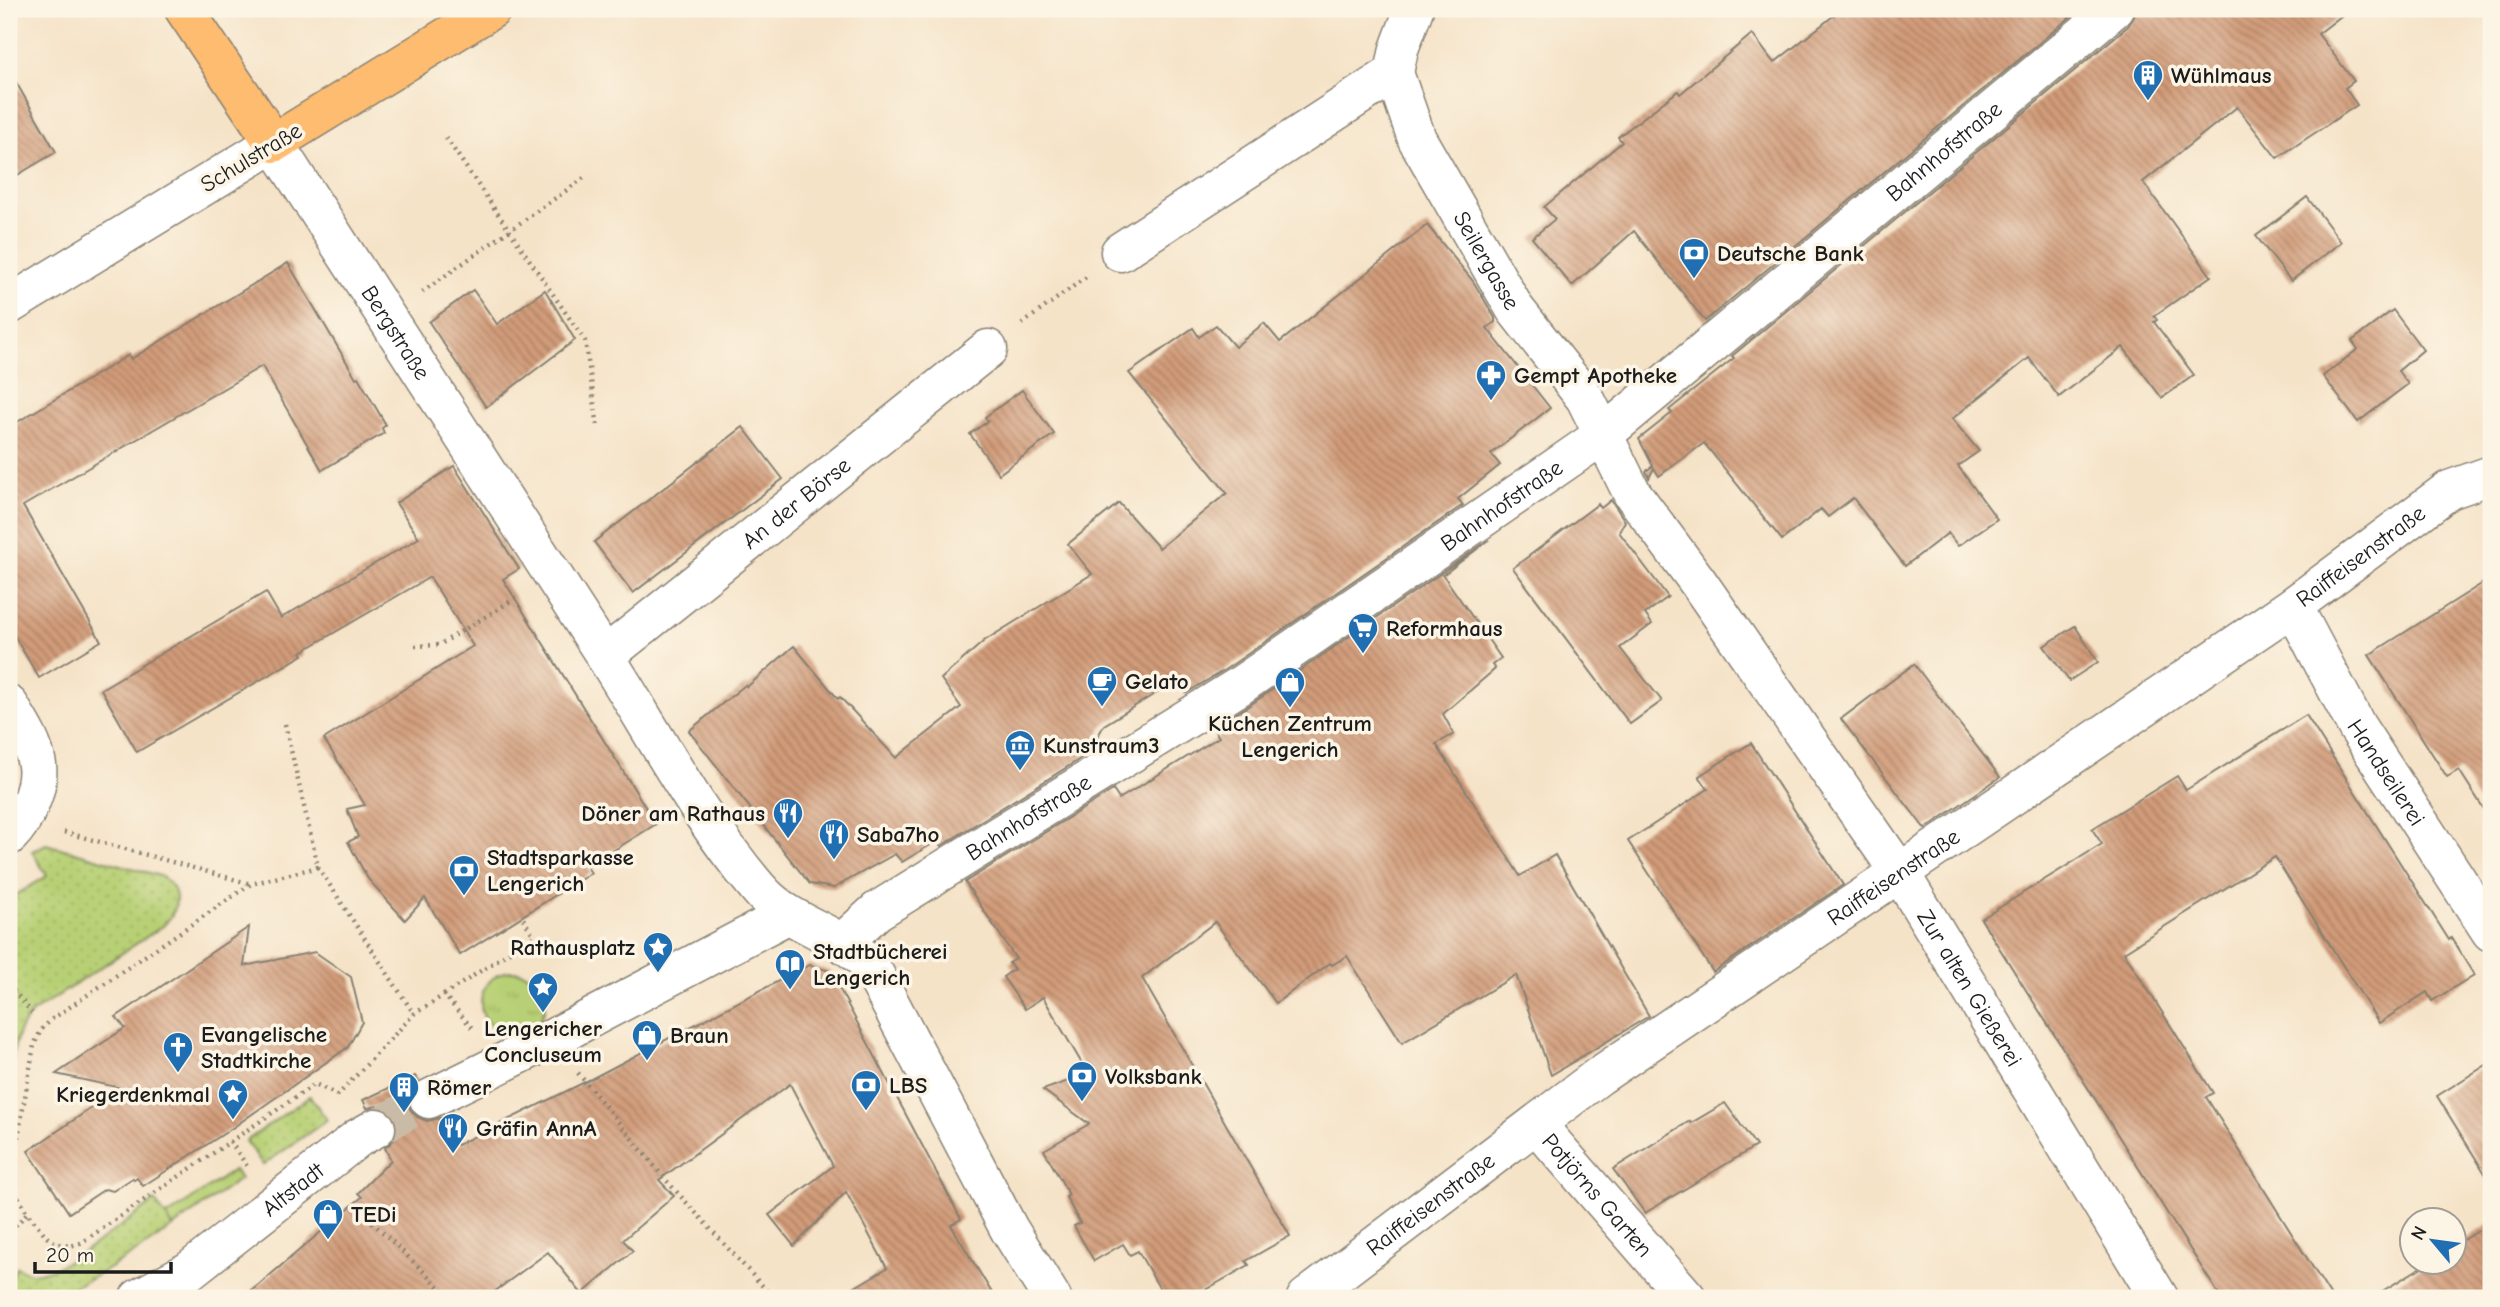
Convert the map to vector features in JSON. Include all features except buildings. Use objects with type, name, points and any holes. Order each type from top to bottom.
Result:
[{"type":"main road","name":"Bergstraße","points":[[184,9],[274,143]]},
{"type":"main road","name":"Schulstraße","points":[[274,143],[472,14]]},
{"type":"street","points":[[1120,252],[1394,72],[1399,49],[1414,9]]},
{"type":"street","name":"Bahnhofstraße","points":[[843,942],[877,911],[1238,687],[1603,435],[2114,9]]},
{"type":"street","name":"Seilergasse","points":[[1394,72],[1417,139],[1515,309],[1585,398],[1632,494],[1698,582]]},
{"type":"street","name":"Schulstraße","points":[[9,305],[274,143]]},
{"type":"street","name":"Bergstraße","points":[[274,143],[605,656]]},
{"type":"street","name":"An der Börse","points":[[605,656],[988,349]]},
{"type":"street","name":"Raiffeisenstraße","points":[[1307,1298],[1599,1076],[2293,606],[2449,489],[2491,475]]},
{"type":"street","name":"Zur alten Gießerei","points":[[1698,582],[1900,873],[2159,1298]]},
{"type":"street","name":"Handseilerei","points":[[2293,606],[2357,727],[2491,932]]},
{"type":"street","points":[[605,656],[707,822],[759,890],[787,915],[843,942],[858,952],[870,965],[1009,1229],[1052,1298]]},
{"type":"street","points":[[9,705],[25,731],[37,766],[33,794],[16,829]]},
{"type":"street","points":[[429,1100],[787,915]]},
{"type":"street","name":"Potjörns Garten","points":[[1536,1124],[1687,1298]]},
{"type":"street","name":"Altstadt","points":[[139,1298],[189,1271],[367,1133]]},
{"type":"path","points":[[446,138],[585,341],[598,427]]},
{"type":"path","points":[[386,317],[584,178]]},
{"type":"path","points":[[988,349],[1120,252]]},
{"type":"path","points":[[415,646],[439,645],[553,576]]},
{"type":"path","points":[[285,724],[318,867],[414,1014]]},
{"type":"path","points":[[16,829],[251,884]]},
{"type":"path","points":[[318,867],[251,884],[51,1019],[41,1030],[34,1045],[13,1166],[13,1188],[27,1213],[48,1238],[58,1244],[70,1245],[81,1243],[315,1084],[337,1095],[367,1133]]},
{"type":"path","points":[[337,1095],[414,1014],[534,936],[522,917]]},
{"type":"path","points":[[9,985],[32,1013]]},
{"type":"path","points":[[444,995],[503,1063]]},
{"type":"path","points":[[555,1037],[584,1082],[665,1179],[767,1291]]},
{"type":"path","points":[[230,1141],[244,1162]]},
{"type":"path","points":[[9,1238],[27,1213]]},
{"type":"path","points":[[372,1222],[452,1298]]},
{"type":"green space","points":[[46,844],[160,876],[175,893],[175,907],[163,926],[32,1013],[17,1038],[9,1086],[9,899],[47,876],[32,851]]},
{"type":"green space","points":[[513,971],[525,973],[536,980],[543,991],[543,1015],[536,1026],[525,1033],[513,1035],[501,1033],[490,1026],[483,1015],[481,1003],[483,991],[490,980],[501,973]]},
{"type":"green space","points":[[310,1096],[327,1120],[263,1165],[246,1141]]},
{"type":"green space","points":[[234,1170],[240,1179],[173,1227],[166,1217]]},
{"type":"green space","points":[[155,1201],[173,1227],[128,1257],[73,1287],[56,1293],[37,1296],[9,1290],[9,1282],[17,1267],[32,1273],[50,1270],[97,1243]]},
{"type":"tunnel","points":[[376,1128],[429,1099]]},
{"type":"place","name":"Wühlmaus","points":[[2148,102]]},
{"type":"place","name":"Deutsche Bank","points":[[1694,280]]},
{"type":"place","name":"Gempt Apotheke","points":[[1491,402]]},
{"type":"place","name":"Reformhaus","points":[[1363,655]]},
{"type":"place","name":"Gelato","points":[[1102,708]]},
{"type":"place","name":"Küchen Zentrum Lengerich","points":[[1290,709]]},
{"type":"place","name":"Kunstraum3","points":[[1020,772]]},
{"type":"place","name":"Döner am Rathaus","points":[[788,840]]},
{"type":"place","name":"Saba7ho","points":[[834,861]]},
{"type":"place","name":"Stadtsparkasse Lengerich","points":[[464,897]]},
{"type":"place","name":"Rathausplatz","points":[[658,974]]},
{"type":"place","name":"Stadtbücherei Lengerich","points":[[790,991]]},
{"type":"place","name":"Lengericher Concluseum","points":[[543,1014]]},
{"type":"place","name":"Braun","points":[[647,1062]]},
{"type":"place","name":"Evangelische Stadtkirche","points":[[178,1074]]},
{"type":"place","name":"Volksbank","points":[[1082,1103]]},
{"type":"place","name":"LBS","points":[[866,1112]]},
{"type":"place","name":"Römer","points":[[404,1114]]},
{"type":"place","name":"Kriegerdenkmal","points":[[233,1121]]},
{"type":"place","name":"Gräfin AnnA","points":[[453,1155]]},
{"type":"place","name":"TEDi","points":[[328,1241]]}]
